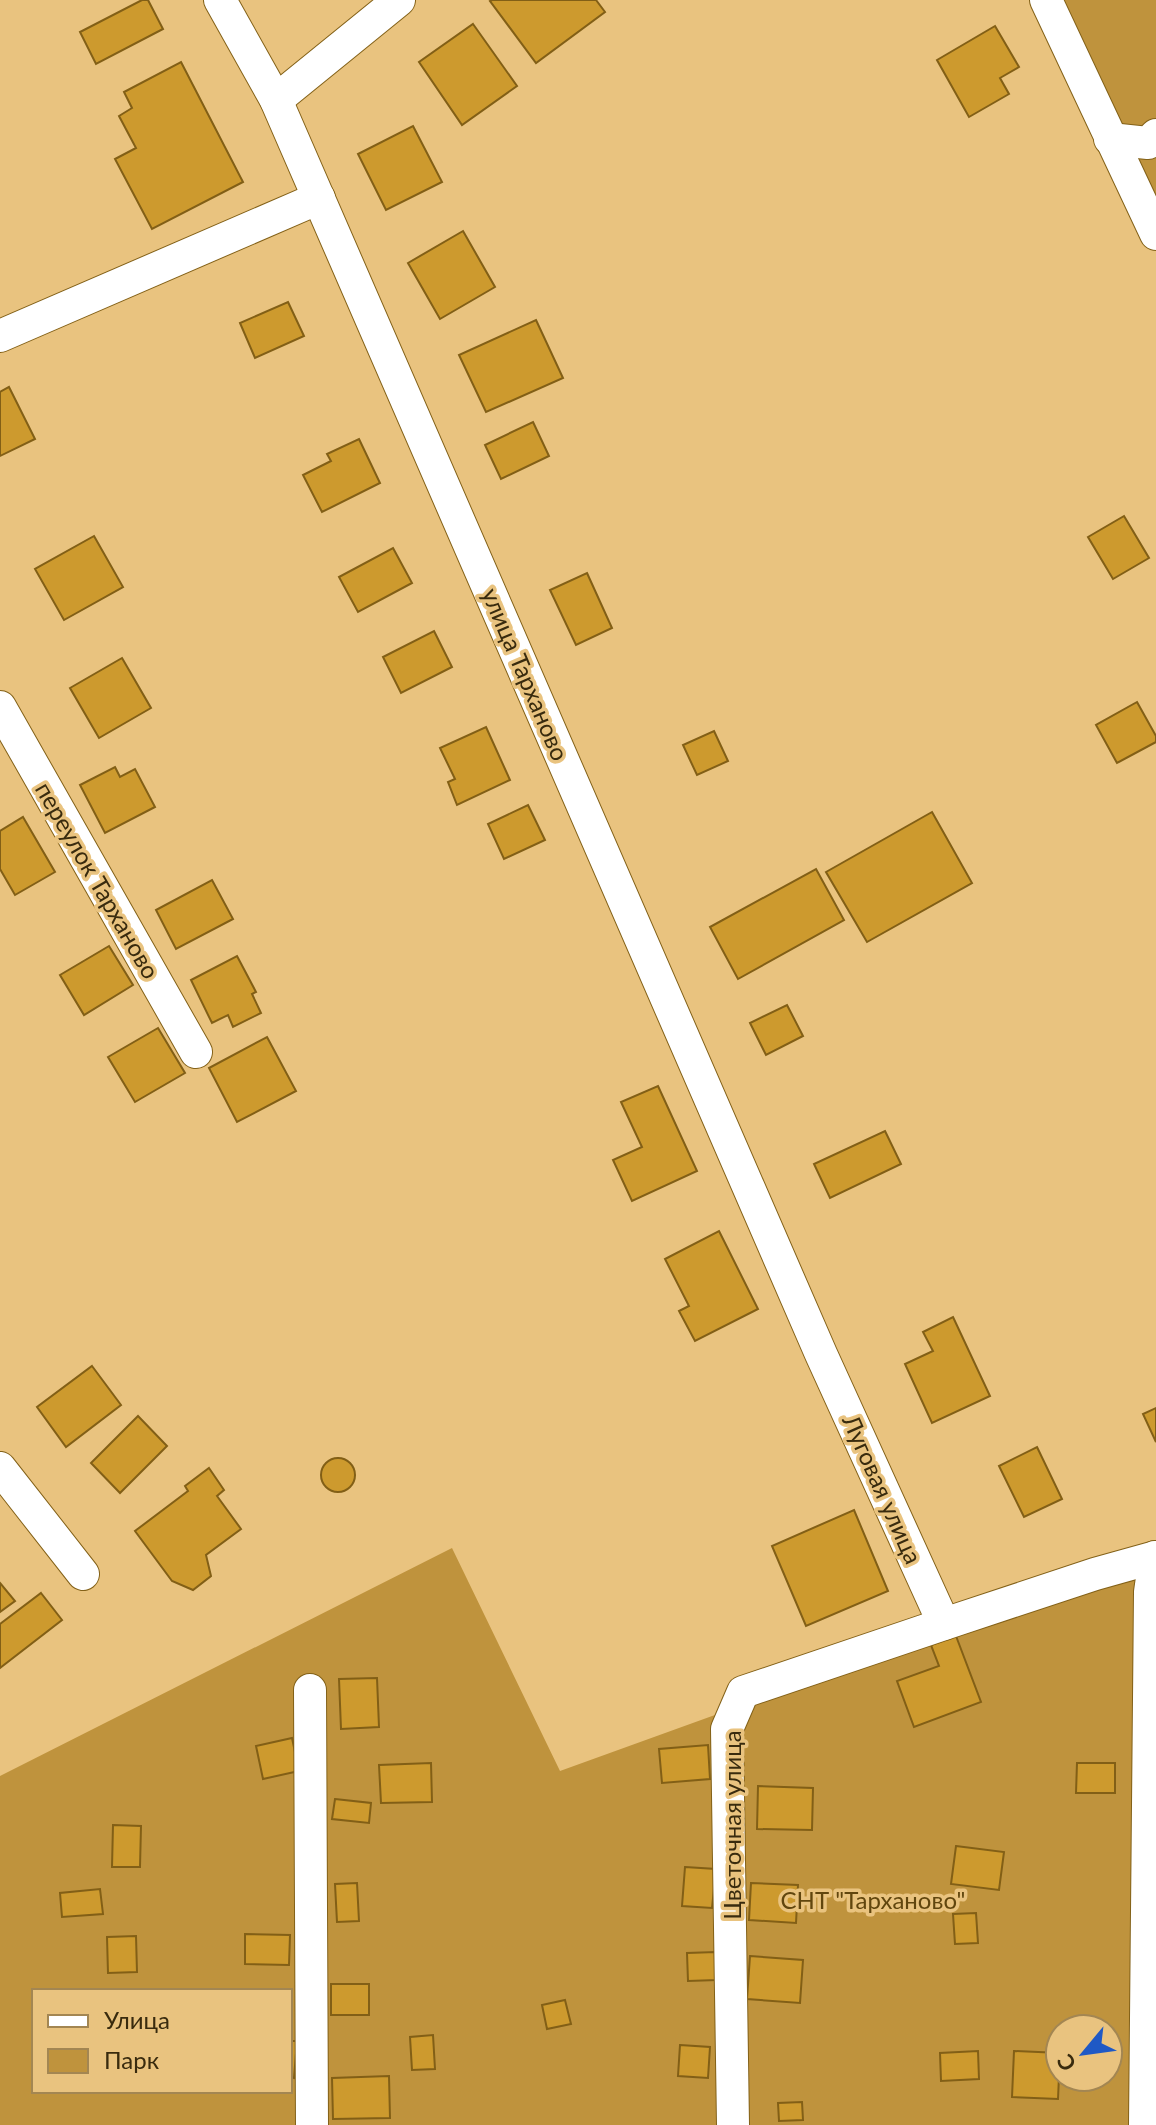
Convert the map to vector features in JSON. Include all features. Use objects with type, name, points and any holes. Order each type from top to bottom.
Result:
[{"type":"street","name":"улица Тарханово","points":[[220,0],[276,100],[821,1354]]},
{"type":"street","points":[[276,100],[399,0]]},
{"type":"street","points":[[1046,0],[1156,234]]},
{"type":"street","points":[[1110,139],[1148,143],[1156,135]]},
{"type":"street","points":[[0,336],[319,198]]},
{"type":"street","name":"переулок Тарханово","points":[[0,707],[196,1052]]},
{"type":"street","name":"Луговая улица","points":[[821,1354],[944,1624]]},
{"type":"street","points":[[0,1468],[83,1574]]},
{"type":"street","points":[[1145,2125],[1150,1592],[1156,1557]]},
{"type":"street","name":"Цветочная улица","points":[[733,2125],[727,1729],[743,1692],[1095,1574],[1156,1557]]},
{"type":"street","points":[[310,1690],[312,2125]]},
{"type":"green space","points":[[1063,0],[1156,0],[1156,198]]},
{"type":"green space","name":"СНТ \"Тарханово\"","points":[[452,1548],[560,1771],[925,1639],[1156,1562],[1156,2125],[0,2125],[0,1776]]},
{"type":"building","points":[[142,0],[148,0],[163,29],[96,64],[80,32]]},
{"type":"building","points":[[492,0],[596,0],[605,12],[536,63]]},
{"type":"building","points":[[473,24],[517,86],[462,125],[419,62]]},
{"type":"building","points":[[995,26],[1019,67],[1000,78],[1009,94],[969,117],[937,60]]},
{"type":"building","points":[[181,62],[243,182],[152,229],[115,159],[136,148],[119,116],[132,108],[124,92]]},
{"type":"building","points":[[413,126],[442,182],[386,210],[358,154]]},
{"type":"building","points":[[463,231],[495,287],[440,319],[408,263]]},
{"type":"building","points":[[288,302],[304,336],[255,358],[240,323]]},
{"type":"building","points":[[536,320],[563,378],[486,412],[459,355]]},
{"type":"building","points":[[9,387],[35,439],[0,456],[0,392]]},
{"type":"building","points":[[533,422],[549,456],[501,479],[485,445]]},
{"type":"building","points":[[359,439],[380,483],[322,512],[303,475],[331,461],[327,454]]},
{"type":"building","points":[[1124,516],[1149,558],[1113,579],[1088,537]]},
{"type":"building","points":[[94,536],[123,587],[64,620],[35,569]]},
{"type":"building","points":[[393,548],[412,583],[358,612],[339,577]]},
{"type":"building","points":[[587,573],[612,628],[576,645],[550,590]]},
{"type":"building","points":[[434,631],[452,667],[401,693],[383,657]]},
{"type":"building","points":[[122,658],[151,708],[99,738],[70,688]]},
{"type":"building","points":[[1137,702],[1156,736],[1156,742],[1117,763],[1096,725]]},
{"type":"building","points":[[486,727],[510,780],[457,805],[448,782],[455,779],[440,748]]},
{"type":"building","points":[[714,731],[728,761],[697,775],[683,745]]},
{"type":"building","points":[[115,767],[120,777],[135,769],[155,807],[105,833],[80,785]]},
{"type":"building","points":[[528,805],[545,840],[504,859],[488,824]]},
{"type":"building","points":[[932,812],[972,883],[867,942],[826,872]]},
{"type":"building","points":[[23,817],[55,872],[15,895],[0,869],[0,831]]},
{"type":"building","points":[[816,869],[844,920],[738,979],[710,927]]},
{"type":"building","points":[[212,880],[233,919],[176,949],[156,910]]},
{"type":"building","points":[[109,946],[133,985],[84,1015],[60,975]]},
{"type":"building","points":[[237,956],[256,992],[252,994],[261,1013],[233,1027],[228,1015],[212,1023],[191,980]]},
{"type":"building","points":[[787,1005],[803,1036],[766,1055],[750,1023]]},
{"type":"building","points":[[158,1028],[185,1073],[135,1102],[108,1057]]},
{"type":"building","points":[[267,1037],[296,1091],[237,1122],[209,1068]]},
{"type":"building","points":[[658,1086],[697,1171],[632,1201],[613,1160],[642,1147],[621,1102]]},
{"type":"building","points":[[885,1131],[901,1164],[830,1198],[814,1164]]},
{"type":"building","points":[[719,1231],[758,1309],[695,1341],[679,1311],[689,1306],[665,1259]]},
{"type":"building","points":[[953,1317],[990,1396],[932,1423],[905,1364],[933,1351],[923,1332]]},
{"type":"building","points":[[92,1366],[121,1405],[66,1447],[37,1407]]},
{"type":"building","points":[[1156,1408],[1156,1442],[1143,1414]]},
{"type":"building","points":[[138,1416],[167,1446],[120,1493],[91,1463]]},
{"type":"building","points":[[1037,1447],[1062,1499],[1024,1517],[999,1466]]},
{"type":"building","points":[[338,1458],[350,1463],[355,1475],[350,1487],[338,1492],[326,1487],[321,1475],[326,1463]]},
{"type":"building","points":[[209,1468],[224,1490],[217,1496],[241,1529],[206,1555],[211,1576],[193,1590],[172,1581],[135,1531],[188,1491],[185,1486]]},
{"type":"building","points":[[854,1510],[888,1591],[806,1626],[772,1546]]},
{"type":"building","points":[[0,1583],[15,1601],[0,1612]]},
{"type":"building","points":[[41,1593],[62,1620],[0,1668],[0,1624]]},
{"type":"building","points":[[956,1636],[981,1702],[914,1727],[897,1681],[939,1666],[931,1645]]},
{"type":"building","points":[[377,1678],[379,1727],[341,1729],[339,1679]]},
{"type":"building","points":[[292,1738],[299,1771],[263,1779],[256,1746]]},
{"type":"building","points":[[708,1745],[710,1779],[662,1783],[659,1749]]},
{"type":"building","points":[[431,1763],[432,1802],[381,1803],[379,1765]]},
{"type":"building","points":[[1077,1763],[1115,1763],[1115,1793],[1076,1793]]},
{"type":"building","points":[[758,1786],[813,1788],[812,1830],[757,1829]]},
{"type":"building","points":[[335,1799],[371,1803],[369,1823],[332,1819]]},
{"type":"building","points":[[113,1825],[141,1826],[140,1867],[112,1867]]},
{"type":"building","points":[[956,1846],[1004,1852],[999,1890],[951,1884]]},
{"type":"building","points":[[685,1867],[716,1869],[712,1908],[682,1906]]},
{"type":"building","points":[[357,1883],[359,1921],[337,1922],[335,1884]]},
{"type":"building","points":[[751,1883],[798,1885],[796,1923],[749,1920]]},
{"type":"building","points":[[100,1889],[103,1914],[62,1917],[60,1893]]},
{"type":"building","points":[[976,1913],[978,1943],[955,1944],[953,1914]]},
{"type":"building","points":[[245,1934],[290,1935],[289,1965],[245,1964]]},
{"type":"building","points":[[136,1936],[137,1972],[108,1973],[107,1937]]},
{"type":"building","points":[[716,1952],[717,1980],[688,1981],[687,1953]]},
{"type":"building","points":[[750,1956],[803,1960],[800,2003],[747,1999]]},
{"type":"building","points":[[331,1984],[369,1984],[369,2015],[331,2015]]},
{"type":"building","points":[[565,2000],[571,2024],[547,2029],[542,2005]]},
{"type":"building","points":[[433,2035],[435,2069],[412,2070],[410,2037]]},
{"type":"building","points":[[292,2041],[297,2041],[294,2078]]},
{"type":"building","points":[[680,2045],[710,2047],[708,2078],[678,2076]]},
{"type":"building","points":[[978,2051],[979,2079],[941,2081],[940,2053]]},
{"type":"building","points":[[1014,2051],[1044,2052],[1044,2093],[1058,2093],[1058,2099],[1012,2097]]},
{"type":"building","points":[[389,2076],[390,2118],[333,2119],[332,2078]]},
{"type":"building","points":[[802,2102],[803,2120],[779,2121],[778,2103]]}]
